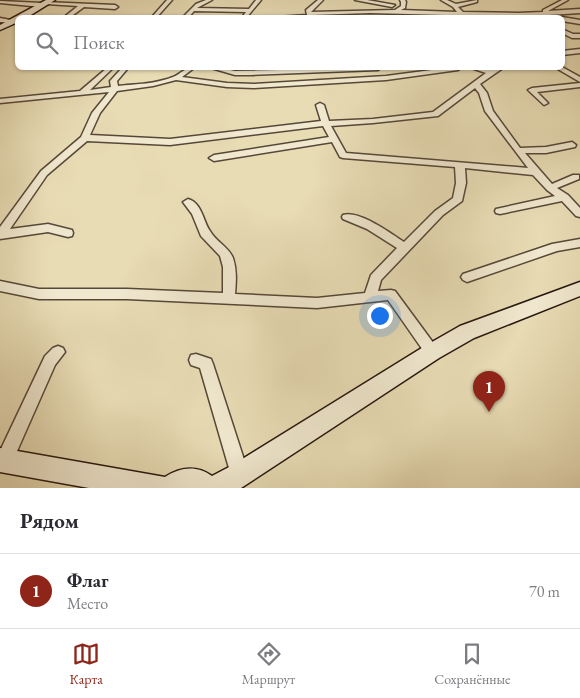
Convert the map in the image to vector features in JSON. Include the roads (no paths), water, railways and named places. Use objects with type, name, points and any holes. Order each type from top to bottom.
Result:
[{"type":"main road","points":[[24,15],[46,2]]},
{"type":"main road","points":[[0,28],[15,20]]},
{"type":"main road","points":[[214,488],[240,475],[432,352],[467,332],[580,289]]},
{"type":"main road","points":[[2,461],[160,488]]},
{"type":"main road","points":[[172,488],[177,483],[195,480],[206,488]]},
{"type":"street","points":[[156,15],[170,0]]},
{"type":"street","points":[[187,15],[198,5],[210,0]]},
{"type":"street","points":[[246,15],[259,0]]},
{"type":"street","points":[[321,0],[308,11],[309,14],[461,13],[489,11],[513,15]]},
{"type":"street","points":[[357,0],[404,7]]},
{"type":"street","points":[[402,0],[404,7]]},
{"type":"street","points":[[443,0],[455,6],[461,13]]},
{"type":"street","points":[[455,6],[474,0],[481,3]]},
{"type":"street","points":[[543,15],[566,0]]},
{"type":"street","points":[[0,2],[46,2],[115,7]]},
{"type":"street","points":[[69,15],[82,6],[80,5]]},
{"type":"street","points":[[198,5],[249,11]]},
{"type":"street","points":[[398,12],[398,9],[404,7]]},
{"type":"street","points":[[543,15],[580,11]]},
{"type":"street","points":[[0,20],[15,19]]},
{"type":"street","points":[[565,20],[580,22]]},
{"type":"street","points":[[565,32],[572,36],[580,36]]},
{"type":"street","points":[[565,52],[580,52]]},
{"type":"street","points":[[565,52],[580,58]]},
{"type":"street","points":[[83,92],[108,70]]},
{"type":"street","points":[[115,89],[113,81],[123,70]]},
{"type":"street","points":[[176,78],[188,70]]},
{"type":"street","points":[[222,70],[235,73],[326,70]]},
{"type":"street","points":[[0,101],[115,89],[176,78],[227,85],[254,86],[386,78],[444,70]]},
{"type":"street","points":[[484,70],[491,72]]},
{"type":"street","points":[[85,138],[170,142],[326,124],[435,114],[496,70]]},
{"type":"street","points":[[562,70],[580,80]]},
{"type":"street","points":[[475,84],[483,93],[489,111],[518,151],[550,188],[564,198],[580,214]]},
{"type":"street","points":[[544,104],[532,90],[580,85]]},
{"type":"street","points":[[0,235],[44,172],[85,138],[96,113],[115,89]]},
{"type":"street","points":[[320,105],[326,124],[343,155],[411,159],[460,166],[537,172]]},
{"type":"street","points":[[214,158],[335,139]]},
{"type":"street","points":[[518,151],[546,150],[572,146]]},
{"type":"street","points":[[370,297],[375,278],[439,213],[458,199],[461,183],[460,166]]},
{"type":"street","points":[[550,188],[576,177]]},
{"type":"street","points":[[500,211],[564,198]]},
{"type":"street","points":[[188,202],[198,212],[204,231],[210,241],[223,250],[229,263],[229,300]]},
{"type":"street","points":[[347,217],[371,226],[405,248]]},
{"type":"street","points":[[0,235],[48,228],[68,233]]},
{"type":"street","points":[[467,277],[556,247],[580,242]]},
{"type":"street","points":[[0,286],[39,294],[127,294],[317,303],[391,295],[432,352]]},
{"type":"street","points":[[2,461],[50,361],[58,352]]},
{"type":"street","points":[[196,360],[206,364],[240,475]]},
{"type":"place","name":"Флаг","points":[[489,412]]}]
